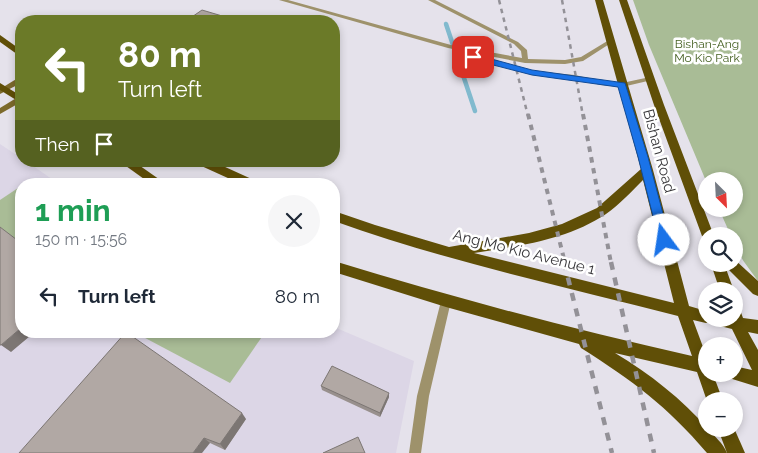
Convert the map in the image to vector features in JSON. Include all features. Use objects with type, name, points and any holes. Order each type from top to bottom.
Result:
[{"type":"main road","name":"Bishan Road","points":[[599,0],[647,170],[683,311],[698,350]]},
{"type":"main road","name":"Bishan Road","points":[[623,0],[705,227]]},
{"type":"main road","points":[[0,38],[15,49]]},
{"type":"main road","points":[[1,89],[15,83]]},
{"type":"main road","points":[[1,89],[15,97]]},
{"type":"main road","points":[[0,111],[15,103]]},
{"type":"main road","points":[[133,167],[151,178]]},
{"type":"main road","points":[[214,167],[239,178]]},
{"type":"main road","points":[[446,251],[535,238],[585,219],[602,210],[647,170]]},
{"type":"main road","name":"Ang Mo Kio Avenue 1","points":[[340,218],[373,230],[446,251],[698,315]]},
{"type":"main road","points":[[340,269],[446,301],[578,337],[698,365]]},
{"type":"main road","points":[[739,272],[758,290]]},
{"type":"main road","points":[[743,320],[758,328]]},
{"type":"main road","points":[[740,327],[758,366]]},
{"type":"main road","points":[[578,337],[651,385],[683,413],[718,453]]},
{"type":"main road","points":[[743,375],[758,379]]},
{"type":"main road","points":[[729,437],[736,453]]},
{"type":"lane","points":[[282,0],[335,15]]},
{"type":"lane","points":[[431,0],[521,46],[524,50],[525,62]]},
{"type":"lane","points":[[340,16],[450,47],[532,73],[575,77],[601,83],[622,85],[650,79]]},
{"type":"lane","points":[[474,55],[525,62],[565,62],[583,58],[611,41]]},
{"type":"lane","points":[[415,453],[427,379],[446,301]]},
{"type":"shaded area","points":[[0,144],[15,154],[15,167],[35,167],[50,178],[15,178],[15,338],[340,338],[340,330],[414,361],[396,453],[0,453]]},
{"type":"green space","name":"Bishan-Ang Mo Kio Park","points":[[633,0],[758,0],[758,281],[743,260],[743,227],[727,227],[723,218],[743,217],[743,172],[702,172],[649,45]]},
{"type":"green space","points":[[15,190],[15,240],[0,229],[0,200]]},
{"type":"green space","points":[[145,338],[261,338],[230,383]]},
{"type":"building","points":[[202,10],[219,15],[195,15]]},
{"type":"building","points":[[0,227],[15,238],[15,333],[0,345]]},
{"type":"building","points":[[121,338],[135,338],[242,413],[220,444],[204,438],[193,453],[19,453]]},
{"type":"building","points":[[332,366],[389,393],[380,413],[321,386]]},
{"type":"building","points":[[358,437],[365,453],[323,453]]},
{"type":"waterway","points":[[446,24],[475,111]]},
{"type":"railway","points":[[499,0],[528,116]]},
{"type":"railway","points":[[562,0],[583,116]]},
{"type":"railway","points":[[528,114],[565,263]]},
{"type":"railway","points":[[583,114],[611,263]]},
{"type":"railway","points":[[564,262],[612,453]]},
{"type":"railway","points":[[611,262],[654,453]]},
{"type":"route","points":[[473,57],[500,66],[532,73],[575,77],[601,83],[622,85],[664,240]]}]
